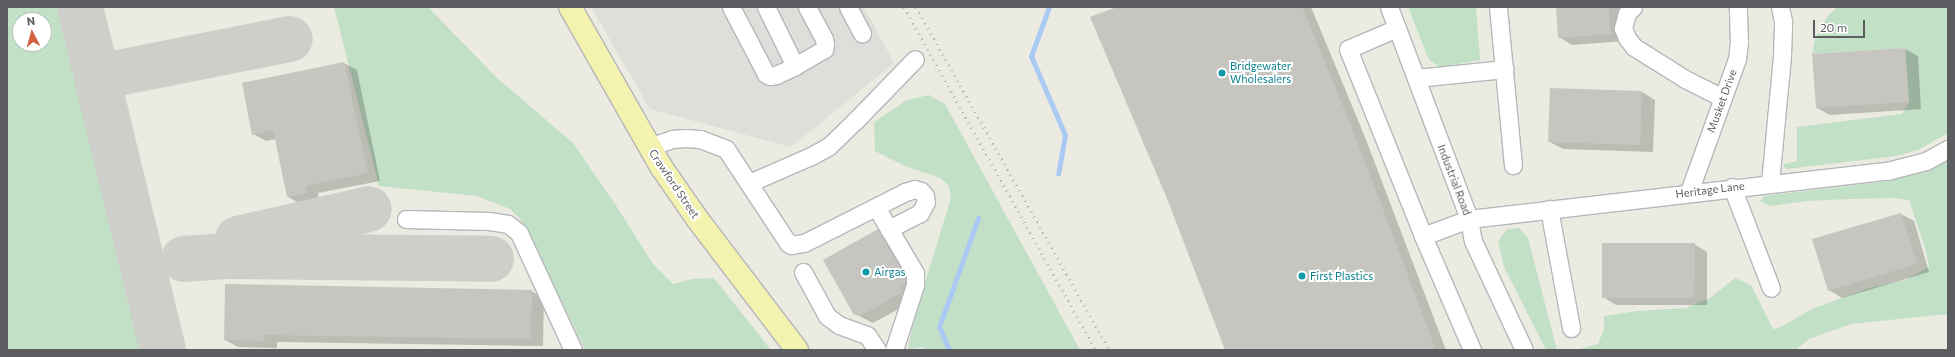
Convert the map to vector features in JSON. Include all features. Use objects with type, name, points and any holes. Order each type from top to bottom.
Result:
[{"type":"main road","name":"Crawford Street","points":[[570,7],[649,147],[698,220],[797,350]]},
{"type":"street","points":[[730,7],[766,74],[776,75],[796,66],[822,51],[825,44],[807,7]]},
{"type":"street","points":[[766,7],[796,66]]},
{"type":"street","points":[[848,7],[862,33]]},
{"type":"street","name":"Industrial Road","points":[[1389,7],[1469,219],[1473,241],[1524,350]]},
{"type":"street","points":[[1498,7],[1513,165]]},
{"type":"street","points":[[1633,7],[1627,13],[1624,28],[1627,38],[1634,47],[1685,79],[1723,98]]},
{"type":"street","name":"Musket Drive","points":[[1689,192],[1739,52],[1738,7]]},
{"type":"street","points":[[1770,183],[1782,55],[1783,21],[1780,7]]},
{"type":"street","points":[[1397,28],[1348,49],[1423,236],[1472,350]]},
{"type":"street","points":[[749,183],[829,146],[915,59]]},
{"type":"street","points":[[1416,78],[1504,69]]},
{"type":"street","points":[[649,147],[672,139],[685,138],[700,139],[714,143],[726,149],[788,243],[792,245],[804,243],[905,192],[915,189],[921,191],[925,196],[924,207],[920,213],[889,229]]},
{"type":"street","name":"Heritage Lane","points":[[1423,236],[1469,219],[1732,187],[1887,171],[1926,161],[1948,149]]},
{"type":"street","points":[[1732,187],[1771,288]]},
{"type":"street","points":[[876,207],[915,273],[915,285],[894,350]]},
{"type":"street","points":[[1549,209],[1571,328]]},
{"type":"street","points":[[406,219],[489,221],[508,224],[518,233],[573,350]]},
{"type":"street","points":[[803,272],[827,316],[838,325],[867,335],[878,350]]},
{"type":"shaded area","points":[[591,7],[864,7],[894,63],[791,147],[650,109]]},
{"type":"green space","points":[[7,7],[58,7],[140,350],[7,350]]},
{"type":"green space","points":[[334,7],[428,7],[496,77],[573,143],[617,207],[653,264],[673,284],[692,279],[714,278],[771,350],[585,350],[532,239],[520,219],[510,209],[477,196],[379,186]]},
{"type":"green space","points":[[1408,7],[1476,7],[1480,60],[1440,67],[1429,60]]},
{"type":"green space","points":[[1837,7],[1948,7],[1948,133],[1918,150],[1896,156],[1787,169],[1784,167],[1784,164],[1797,161],[1797,127],[1902,114],[1909,102],[1905,48],[1812,54],[1815,39],[1827,17]]},
{"type":"green space","points":[[929,95],[945,104],[1080,350],[924,350],[924,347],[908,349],[914,318],[951,198],[949,186],[940,178],[905,166],[875,151],[874,122],[907,100]]},
{"type":"green space","points":[[1948,159],[1948,314],[1851,324],[1809,339],[1795,350],[1575,350],[1598,344],[1604,329],[1604,316],[1638,311],[1686,308],[1710,298],[1735,278],[1751,285],[1773,329],[1779,328],[1812,309],[1869,288],[1905,280],[1929,267],[1925,248],[1909,200],[1893,198],[1850,199],[1807,201],[1770,206],[1760,201],[1764,196],[1881,182],[1931,170]]},
{"type":"green space","points":[[1519,228],[1528,238],[1557,350],[1546,350],[1504,267],[1498,241],[1507,229]]},
{"type":"building","points":[[1117,7],[1302,7],[1352,128],[1436,350],[1225,350],[1168,201],[1090,17]]},
{"type":"building","points":[[1556,7],[1609,7],[1611,34],[1558,38]]},
{"type":"building","points":[[1905,48],[1909,102],[1816,108],[1812,54]]},
{"type":"building","points":[[344,62],[368,173],[305,186],[307,193],[287,197],[273,130],[252,135],[242,83]]},
{"type":"building","points":[[1550,88],[1642,91],[1640,145],[1548,142]]},
{"type":"building","points":[[1901,213],[1917,264],[1828,291],[1812,239]]},
{"type":"building","name":"Airgas","points":[[878,229],[905,277],[905,283],[900,288],[902,292],[860,316],[857,313],[854,315],[823,260]]},
{"type":"building","points":[[1602,243],[1695,243],[1694,298],[1602,298]]},
{"type":"building","points":[[225,284],[532,290],[531,339],[264,335],[264,341],[224,340]]},
{"type":"waterway","points":[[1049,7],[1031,56],[1065,135],[1058,173]]},
{"type":"waterway","points":[[949,350],[939,327],[978,218]]},
{"type":"taxiway","points":[[80,7],[163,350]]},
{"type":"taxiway","points":[[93,60],[102,70],[112,74],[290,39]]},
{"type":"taxiway","points":[[238,239],[369,209]]},
{"type":"taxiway","points":[[184,259],[223,256],[491,259]]},
{"type":"railway","points":[[904,7],[1096,350]]},
{"type":"railway","points":[[916,7],[1109,350]]},
{"type":"place","name":"Bridgewater Wholesalers","points":[[1222,73]]},
{"type":"place","name":"Airgas","points":[[866,272]]},
{"type":"place","name":"First Plastics","points":[[1302,276]]}]
